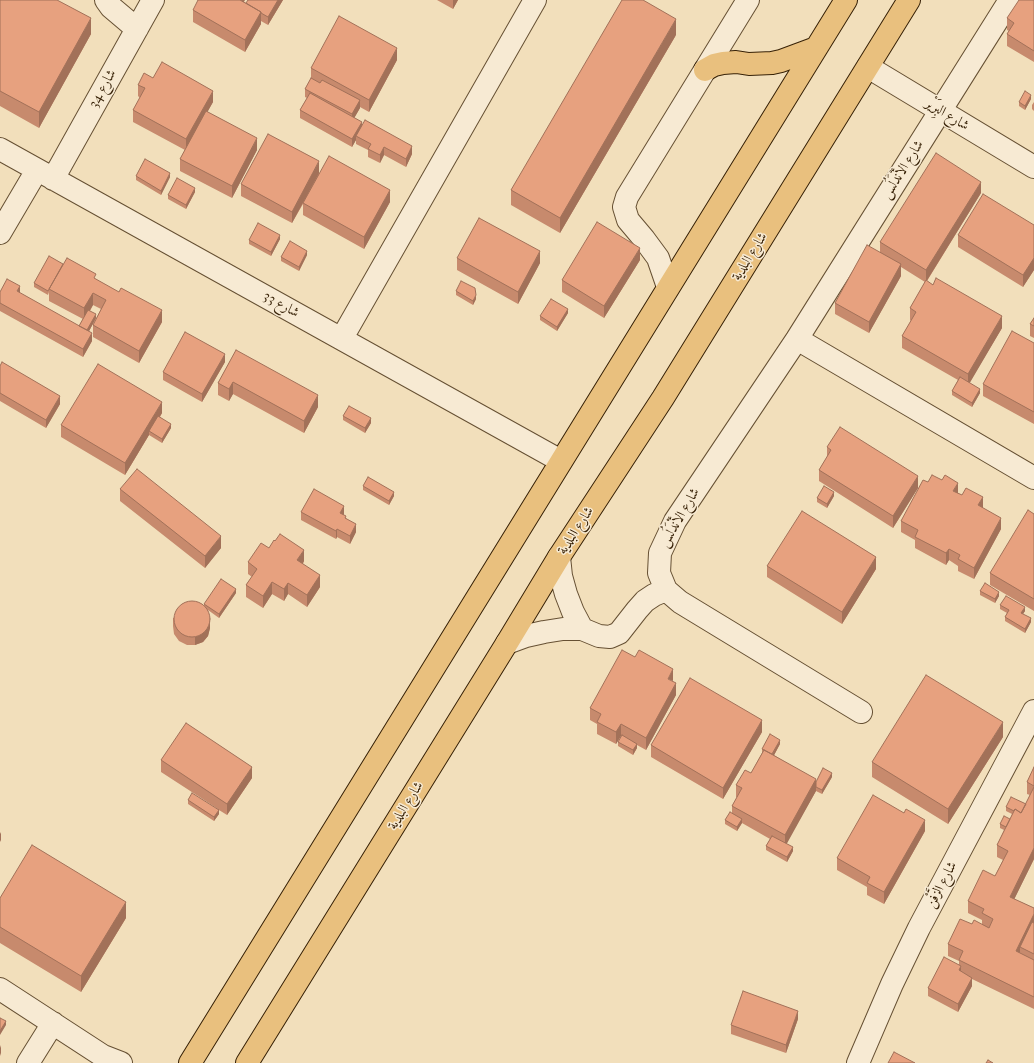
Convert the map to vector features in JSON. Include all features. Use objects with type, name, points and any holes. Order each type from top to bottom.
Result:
[{"type":"main road","points":[[188,1061],[846,0]]},
{"type":"main road","name":"شارع البلدية","points":[[247,1063],[559,557],[663,398],[909,0]]},
{"type":"main road","points":[[705,70],[723,63],[772,63],[816,48]]},
{"type":"street","points":[[106,0],[111,7],[137,29]]},
{"type":"street","name":"شارع 34","points":[[0,233],[45,174],[137,29],[153,0]]},
{"type":"street","points":[[342,338],[535,0]]},
{"type":"street","points":[[668,286],[658,258],[628,220],[624,207],[627,197],[748,0]]},
{"type":"street","name":"شارع الأنْدَلُس","points":[[862,712],[680,602],[666,590],[659,573],[660,553],[675,521],[797,339],[1010,0]]},
{"type":"street","name":"شارع البِرَيْر","points":[[868,66],[940,110],[1031,160]]},
{"type":"street","name":"شارع 33","points":[[0,149],[561,461]]},
{"type":"street","points":[[797,339],[1034,478]]},
{"type":"street","points":[[559,557],[561,576],[566,594],[573,612],[582,628]]},
{"type":"street","points":[[507,643],[526,636],[563,629],[582,628],[599,636],[610,636],[619,633],[645,601],[666,590]]},
{"type":"street","name":"شارع الزَّفْن","points":[[858,1063],[892,984],[919,928],[1034,711]]},
{"type":"street","points":[[0,989],[52,1023],[94,1056],[103,1056],[120,1063]]},
{"type":"street","points":[[28,1063],[52,1023]]},
{"type":"building","points":[[0,0],[57,0],[91,18],[39,112],[0,91]]},
{"type":"building","points":[[198,0],[240,0],[261,12],[245,40],[193,10]]},
{"type":"building","points":[[248,0],[278,0],[268,17],[246,3]]},
{"type":"building","points":[[622,0],[643,0],[676,19],[560,218],[511,190]]},
{"type":"building","points":[[1019,0],[1034,0],[1034,51],[1007,34],[1014,23],[1007,18]]},
{"type":"building","points":[[339,16],[397,48],[369,100],[311,68]]},
{"type":"building","points":[[162,62],[213,91],[186,139],[133,110],[145,88],[138,85],[144,73],[153,78]]},
{"type":"building","points":[[311,78],[320,83],[322,80],[360,100],[352,114],[305,89]]},
{"type":"building","points":[[1025,91],[1031,95],[1025,106],[1019,102]]},
{"type":"building","points":[[310,93],[362,122],[352,139],[300,110]]},
{"type":"building","points":[[206,111],[257,138],[232,186],[180,159]]},
{"type":"building","points":[[365,120],[412,146],[406,159],[384,147],[380,155],[368,149],[371,144],[356,136]]},
{"type":"building","points":[[268,134],[319,161],[292,212],[241,184]]},
{"type":"building","points":[[936,153],[981,182],[926,270],[880,242]]},
{"type":"building","points":[[329,156],[390,190],[364,237],[303,203]]},
{"type":"building","points":[[145,159],[170,173],[161,191],[136,176]]},
{"type":"building","points":[[177,178],[195,188],[186,205],[168,195]]},
{"type":"building","points":[[983,194],[1034,225],[1034,258],[1023,275],[958,235]]},
{"type":"building","points":[[479,218],[540,251],[518,292],[457,258]]},
{"type":"building","points":[[597,222],[640,248],[604,306],[562,280]]},
{"type":"building","points":[[258,223],[280,235],[271,252],[249,240]]},
{"type":"building","points":[[290,241],[307,251],[299,267],[281,257]]},
{"type":"building","points":[[867,245],[901,264],[869,322],[835,303]]},
{"type":"building","points":[[49,256],[63,264],[48,291],[34,283]]},
{"type":"building","points":[[67,258],[96,274],[94,278],[119,292],[121,288],[162,310],[139,351],[93,325],[106,300],[93,293],[84,308],[49,289]]},
{"type":"building","points":[[936,278],[1002,316],[968,374],[902,336],[916,312],[910,308],[926,280],[933,285]]},
{"type":"building","points":[[7,279],[20,286],[17,291],[92,333],[83,349],[0,303],[0,292]]},
{"type":"building","points":[[461,281],[475,288],[476,295],[473,301],[456,291]]},
{"type":"building","points":[[551,299],[568,309],[557,327],[540,316]]},
{"type":"building","points":[[88,310],[96,314],[87,330],[79,326]]},
{"type":"building","points":[[1034,318],[1034,326],[1030,324]]},
{"type":"building","points":[[1012,331],[1034,343],[1034,412],[983,384]]},
{"type":"building","points":[[185,332],[225,354],[202,394],[163,372]]},
{"type":"building","points":[[236,350],[318,395],[304,421],[233,382],[229,389],[218,383]]},
{"type":"building","points":[[2,362],[60,396],[46,420],[0,393],[0,366]]},
{"type":"building","points":[[98,364],[162,402],[125,463],[61,425]]},
{"type":"building","points":[[960,377],[980,389],[972,403],[952,391]]},
{"type":"building","points":[[349,406],[371,418],[365,428],[343,416]]},
{"type":"building","points":[[158,416],[171,424],[162,439],[149,431]]},
{"type":"building","points":[[840,427],[918,476],[893,516],[819,470],[831,450],[827,447]]},
{"type":"building","points":[[137,469],[221,536],[205,556],[120,489]]},
{"type":"building","points":[[932,475],[942,480],[945,475],[958,483],[953,491],[962,495],[966,488],[983,497],[978,505],[1001,518],[974,568],[958,559],[960,555],[949,549],[946,553],[915,537],[918,530],[901,521],[923,480],[928,482]]},
{"type":"building","points":[[368,477],[394,492],[389,501],[363,486]]},
{"type":"building","points":[[824,486],[834,492],[827,504],[817,498]]},
{"type":"building","points":[[314,489],[344,506],[340,513],[346,516],[345,518],[356,524],[350,536],[337,529],[336,531],[301,512]]},
{"type":"building","points":[[1028,510],[1034,514],[1034,599],[990,573]]},
{"type":"building","points":[[802,511],[876,557],[842,612],[767,566]]},
{"type":"building","points":[[280,534],[304,550],[297,560],[320,575],[307,595],[288,583],[284,589],[272,582],[263,596],[246,585],[257,569],[248,562],[261,543],[269,548]]},
{"type":"building","points":[[221,579],[236,589],[219,614],[204,604]]},
{"type":"building","points":[[985,583],[999,592],[995,599],[980,591]]},
{"type":"building","points":[[1006,596],[1025,607],[1021,613],[1031,618],[1025,629],[1005,617],[1009,610],[1000,605]]},
{"type":"building","points":[[196,601],[205,606],[209,612],[209,626],[205,632],[196,637],[188,637],[179,632],[175,626],[174,615],[179,606],[185,602]]},
{"type":"building","points":[[622,650],[635,657],[639,650],[673,669],[668,679],[676,683],[646,738],[621,724],[616,732],[597,722],[601,714],[590,708]]},
{"type":"building","points":[[926,675],[1003,722],[948,809],[872,762]]},
{"type":"building","points":[[690,678],[762,720],[723,788],[651,745]]},
{"type":"building","points":[[186,723],[252,767],[227,804],[161,760]]},
{"type":"building","points":[[770,734],[780,740],[772,754],[762,749]]},
{"type":"building","points":[[622,735],[637,744],[633,750],[618,742]]},
{"type":"building","points":[[764,750],[816,779],[785,835],[732,806],[742,788],[736,785],[745,770],[751,773]]},
{"type":"building","points":[[1034,767],[1034,786],[1027,782]]},
{"type":"building","points":[[823,768],[832,773],[822,790],[816,787],[816,782]]},
{"type":"building","points":[[1034,787],[1034,848],[1010,897],[1034,908],[1034,914],[1016,951],[1034,960],[1034,997],[959,960],[963,951],[948,944],[960,919],[972,924],[974,920],[989,928],[993,919],[982,913],[984,909],[968,901],[983,870],[995,876],[1008,851],[997,845],[1015,809],[1021,813]]},
{"type":"building","points":[[192,793],[219,810],[214,817],[188,800]]},
{"type":"building","points":[[873,795],[904,813],[906,809],[925,820],[884,892],[867,883],[870,877],[837,858]]},
{"type":"building","points":[[1011,797],[1026,804],[1021,813],[1015,809],[1014,811],[1006,807]]},
{"type":"building","points":[[730,812],[742,819],[737,827],[725,820]]},
{"type":"building","points":[[1004,816],[1010,819],[1006,827],[1000,824]]},
{"type":"building","points":[[772,836],[793,847],[787,857],[766,846]]},
{"type":"building","points":[[32,845],[126,902],[81,976],[0,927],[0,898]]},
{"type":"building","points":[[1032,922],[1034,923],[1034,954],[1020,947]]},
{"type":"building","points":[[944,957],[961,966],[959,970],[972,978],[958,1004],[928,988]]},
{"type":"building","points":[[743,991],[798,1011],[786,1045],[731,1025]]},
{"type":"building","points":[[0,1018],[6,1021],[0,1031]]},
{"type":"building","points":[[894,1052],[915,1063],[888,1063]]},
{"type":"building","points":[[988,1060],[993,1063],[986,1063]]}]
